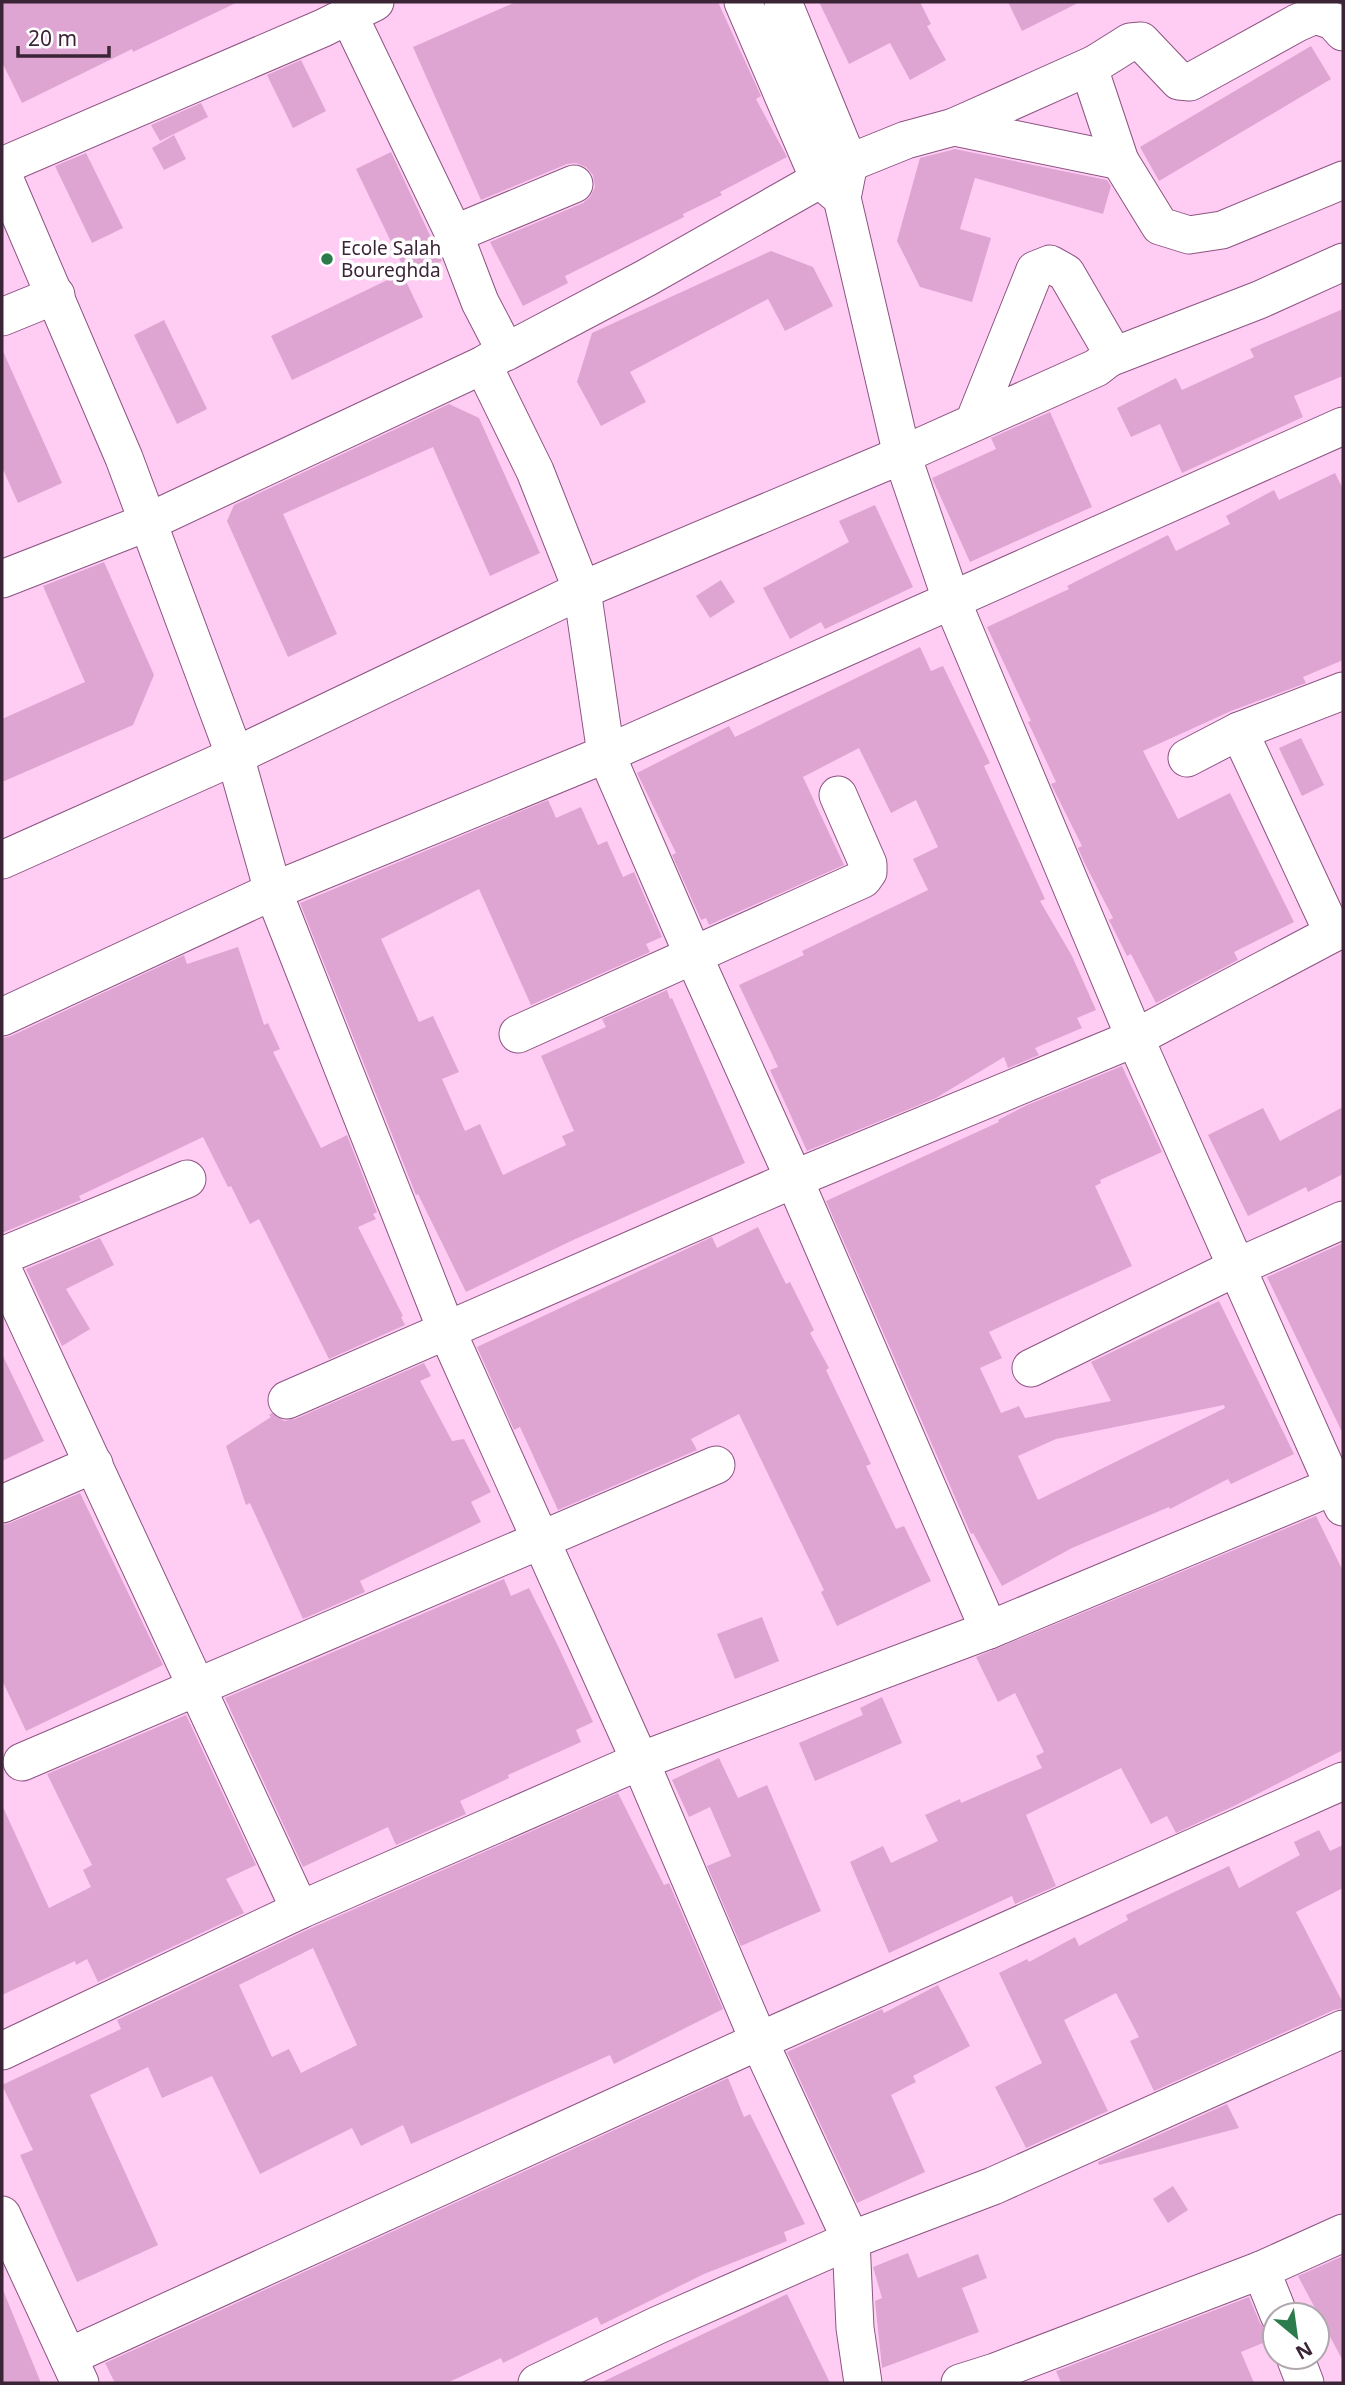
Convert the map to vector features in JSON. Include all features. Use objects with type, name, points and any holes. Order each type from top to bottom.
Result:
[{"type":"street","points":[[743,2],[837,180]]},
{"type":"street","points":[[2,2051],[299,1910],[640,1761],[989,1630],[1340,1492],[1135,1038],[951,599],[902,455],[837,180],[783,2]]},
{"type":"street","points":[[2,166],[340,11],[454,234],[480,302],[494,359],[582,590],[606,754],[989,1630]]},
{"type":"street","points":[[2,579],[148,522],[494,359],[837,180],[906,140],[954,127],[1095,64],[1130,42],[1141,41],[1179,81],[1190,82],[1315,15],[1333,21],[1343,32]]},
{"type":"street","points":[[1095,64],[1092,76],[1120,161],[1160,226],[1188,235],[1222,229],[1343,180]]},
{"type":"street","points":[[954,127],[1120,161]]},
{"type":"street","points":[[2,173],[124,458],[235,756],[273,891],[446,1329],[640,1761],[759,2041],[851,2240],[856,2328],[863,2383]]},
{"type":"street","points":[[454,234],[574,184]]},
{"type":"street","points":[[2,860],[235,756],[582,590],[902,455],[1096,368],[1109,358],[1259,300],[1343,262]]},
{"type":"street","points":[[974,422],[1035,270],[1050,264],[1066,274],[1109,347],[1109,358]]},
{"type":"street","points":[[2,317],[56,295]]},
{"type":"street","points":[[2,1017],[273,891],[606,754],[951,599],[1341,432]]},
{"type":"street","points":[[1187,758],[1240,731],[1343,691]]},
{"type":"street","points":[[287,1400],[794,1179],[1135,1038],[1338,931],[1240,731]]},
{"type":"street","points":[[519,1034],[863,879],[868,872],[867,864],[838,795]]},
{"type":"street","points":[[2,1256],[187,1180]]},
{"type":"street","points":[[1031,1368],[1237,1267],[1343,1220]]},
{"type":"street","points":[[2,1268],[299,1910]]},
{"type":"street","points":[[2,1504],[94,1464]]},
{"type":"street","points":[[22,1762],[716,1465]]},
{"type":"street","points":[[2,2215],[74,2370],[759,2041],[1343,1781]]},
{"type":"street","points":[[537,2383],[656,2326],[851,2240],[993,2186],[1343,2029]]},
{"type":"street","points":[[960,2383],[997,2378],[1261,2270],[1343,2233]]},
{"type":"street","points":[[1261,2270],[1273,2301]]},
{"type":"building","points":[[2,2],[238,2],[133,52],[132,49],[22,103],[2,62]]},
{"type":"building","points":[[516,2],[718,2],[761,96],[756,99],[787,157],[720,192],[722,195],[683,214],[684,217],[565,276],[568,283],[523,306],[490,242],[583,203],[595,187],[593,175],[586,167],[576,163],[567,164],[481,200],[413,47]]},
{"type":"building","points":[[819,2],[920,2],[931,24],[927,26],[946,60],[910,80],[890,43],[849,64]]},
{"type":"building","points":[[1008,2],[1080,2],[1022,31]]},
{"type":"building","points":[[1311,46],[1331,79],[1159,181],[1140,147]]},
{"type":"building","points":[[301,60],[326,111],[293,128],[267,75]]},
{"type":"building","points":[[201,103],[208,117],[160,141],[151,125]]},
{"type":"building","points":[[174,135],[186,159],[164,170],[152,148]]},
{"type":"building","points":[[955,149],[1107,180],[1111,186],[1103,214],[975,178],[960,229],[991,238],[972,302],[920,287],[897,241],[920,158]]},
{"type":"building","points":[[391,152],[442,261],[408,277],[356,169]]},
{"type":"building","points":[[86,153],[123,228],[92,243],[55,166]]},
{"type":"building","points":[[771,251],[813,267],[833,306],[785,331],[768,299],[630,372],[646,402],[601,426],[577,382],[592,333]]},
{"type":"building","points":[[402,273],[423,317],[292,380],[271,336]]},
{"type":"building","points":[[1343,309],[1343,376],[1294,396],[1303,417],[1182,473],[1160,424],[1131,437],[1117,408],[1176,378],[1182,390],[1254,357],[1250,349]]},
{"type":"building","points":[[164,320],[207,409],[177,424],[134,335]]},
{"type":"building","points":[[2,349],[62,483],[18,503],[2,467]]},
{"type":"building","points":[[449,404],[479,418],[540,553],[490,576],[433,447],[283,514],[337,634],[288,657],[227,521],[234,505]]},
{"type":"building","points":[[1050,412],[1092,507],[970,562],[932,478],[996,449],[991,438]]},
{"type":"building","points":[[1335,473],[1343,489],[1343,660],[1303,677],[1306,683],[1231,711],[1143,751],[1178,819],[1230,793],[1294,922],[1234,952],[1238,960],[1156,1003],[1131,954],[1127,956],[1109,920],[1113,918],[1085,864],[1078,848],[1082,846],[1051,784],[1056,782],[1028,722],[1031,721],[987,627],[1069,589],[1067,586],[1168,535],[1176,551],[1230,524],[1226,516],[1274,490],[1279,500]]},
{"type":"building","points":[[875,505],[913,587],[825,629],[821,622],[790,639],[763,588],[849,542],[839,521]]},
{"type":"building","points":[[104,562],[154,675],[133,725],[2,782],[2,719],[85,682],[43,586]]},
{"type":"building","points":[[721,580],[735,602],[710,618],[696,596]]},
{"type":"building","points":[[920,647],[931,671],[943,666],[990,763],[984,766],[1045,899],[1040,901],[1072,956],[1096,1010],[1077,1018],[1082,1028],[1035,1048],[1039,1055],[1008,1068],[1004,1057],[936,1098],[807,1151],[770,1070],[778,1067],[739,985],[804,955],[802,951],[928,890],[913,859],[938,847],[916,800],[891,813],[859,748],[803,777],[844,865],[709,925],[706,918],[701,920],[672,855],[676,853],[637,773],[729,726],[735,737]]},
{"type":"building","points":[[1301,738],[1324,785],[1302,796],[1279,748]]},
{"type":"building","points":[[548,800],[556,818],[581,807],[598,845],[607,841],[623,877],[634,872],[662,937],[646,944],[650,952],[531,1005],[479,889],[381,939],[419,1022],[433,1016],[459,1072],[442,1079],[465,1131],[480,1124],[503,1175],[566,1145],[562,1136],[574,1131],[541,1056],[606,1027],[602,1019],[667,990],[745,1163],[571,1241],[466,1292],[418,1194],[416,1195],[300,903]]},
{"type":"building","points":[[238,947],[264,1025],[268,1023],[280,1049],[273,1052],[321,1148],[347,1135],[377,1212],[373,1214],[376,1219],[358,1227],[405,1325],[329,1359],[259,1219],[250,1224],[203,1137],[79,1196],[81,1200],[2,1233],[2,1038],[184,955],[187,964]]},
{"type":"building","points":[[1122,1066],[1162,1152],[1100,1180],[1101,1183],[1095,1186],[1132,1266],[989,1332],[1002,1358],[980,1368],[1001,1413],[1019,1406],[1025,1418],[1111,1401],[1091,1362],[1219,1301],[1294,1454],[1231,1484],[1228,1479],[1170,1509],[1169,1507],[1072,1548],[1002,1586],[973,1533],[971,1534],[826,1201],[999,1122],[998,1120]],"holes":[[[1224,1405],[1225,1408],[1038,1500],[1018,1456],[1056,1439]]]},
{"type":"building","points":[[1343,1107],[1343,1174],[1308,1192],[1306,1187],[1248,1216],[1208,1135],[1263,1108],[1280,1141]]},
{"type":"building","points":[[758,1227],[786,1284],[790,1282],[814,1330],[810,1333],[829,1368],[826,1370],[871,1464],[866,1466],[896,1529],[904,1526],[931,1581],[837,1626],[821,1592],[824,1590],[739,1414],[691,1439],[697,1450],[558,1510],[520,1427],[514,1430],[477,1347],[712,1237],[717,1248]]},
{"type":"building","points":[[100,1238],[114,1265],[66,1289],[90,1329],[62,1346],[26,1269]]},
{"type":"building","points":[[1343,1243],[1343,1434],[1267,1277]]},
{"type":"building","points":[[2,1354],[44,1441],[2,1461]]},
{"type":"building","points":[[424,1363],[431,1376],[420,1381],[452,1441],[464,1439],[491,1492],[471,1502],[481,1522],[360,1581],[365,1592],[303,1619],[250,1503],[246,1505],[226,1446],[271,1417],[269,1415],[272,1413],[284,1421],[295,1419]]},
{"type":"building","points":[[80,1493],[163,1665],[26,1731],[2,1680],[2,1525]]},
{"type":"building","points":[[1316,1516],[1343,1571],[1343,1750],[1176,1833],[1167,1816],[1151,1824],[1121,1768],[1026,1815],[1056,1886],[1015,1904],[1012,1896],[889,1953],[850,1862],[883,1846],[891,1863],[938,1841],[925,1815],[960,1799],[961,1803],[1042,1768],[1036,1756],[1044,1752],[1015,1693],[998,1702],[976,1657]]},
{"type":"building","points":[[504,1579],[511,1596],[529,1588],[559,1648],[593,1722],[576,1730],[581,1742],[508,1775],[509,1778],[460,1801],[466,1814],[396,1845],[388,1827],[303,1867],[225,1698]]},
{"type":"building","points":[[762,1617],[779,1661],[735,1679],[717,1634]]},
{"type":"building","points":[[882,1697],[902,1743],[815,1781],[799,1743],[863,1715],[860,1708]]},
{"type":"building","points":[[186,1715],[256,1865],[226,1879],[244,1913],[98,1982],[87,1959],[76,1965],[75,1961],[2,1995],[2,1805],[49,1908],[91,1887],[83,1870],[92,1865],[47,1774]]},
{"type":"building","points":[[719,1758],[738,1798],[767,1785],[821,1911],[741,1946],[707,1866],[731,1856],[710,1807],[689,1817],[672,1780]]},
{"type":"building","points":[[618,1793],[664,1885],[669,1883],[723,2009],[614,2064],[610,2055],[411,2144],[403,2125],[361,2146],[352,2128],[260,2174],[212,2076],[162,2098],[148,2067],[90,2095],[158,2245],[77,2282],[20,2155],[33,2150],[2,2085],[121,2029],[117,2020],[309,1929]],"holes":[[[313,1948],[357,2045],[301,2073],[289,2049],[272,2057],[239,1985]]]},
{"type":"building","points":[[1319,1830],[1330,1851],[1343,1845],[1343,1888],[1296,1912],[1343,2003],[1343,2008],[1154,2091],[1130,2041],[1139,2037],[1116,1993],[1064,2020],[1108,2111],[1026,2148],[995,2087],[1042,2063],[999,1973],[1027,1959],[1029,1962],[1075,1937],[1079,1946],[1128,1920],[1126,1915],[1229,1866],[1239,1888],[1300,1855],[1294,1842]]},
{"type":"building","points":[[938,1985],[970,2046],[913,2076],[916,2082],[891,2095],[925,2172],[857,2203],[787,2052],[882,2009],[884,2013]]},
{"type":"building","points":[[728,2078],[744,2117],[750,2114],[805,2224],[784,2232],[787,2241],[704,2274],[601,2325],[597,2317],[503,2363],[501,2358],[447,2383],[115,2383],[105,2363]]},
{"type":"building","points":[[1227,2104],[1239,2128],[1099,2165],[1098,2162]]},
{"type":"building","points":[[1173,2186],[1188,2210],[1168,2223],[1153,2199]]},
{"type":"building","points":[[908,2253],[918,2278],[978,2254],[987,2278],[962,2288],[979,2332],[882,2368],[875,2301],[882,2298],[873,2267]]},
{"type":"building","points":[[1343,2256],[1343,2361],[1331,2338],[1331,2301],[1311,2301],[1298,2276]]},
{"type":"building","points":[[3,2290],[41,2383],[2,2383]]},
{"type":"building","points":[[787,2294],[830,2383],[600,2383]]},
{"type":"building","points":[[1249,2297],[1261,2324],[1261,2344],[1241,2352],[1254,2383],[1061,2383],[1056,2371]]},
{"type":"place","name":"Ecole Salah Boureghda","points":[[327,259]]}]
